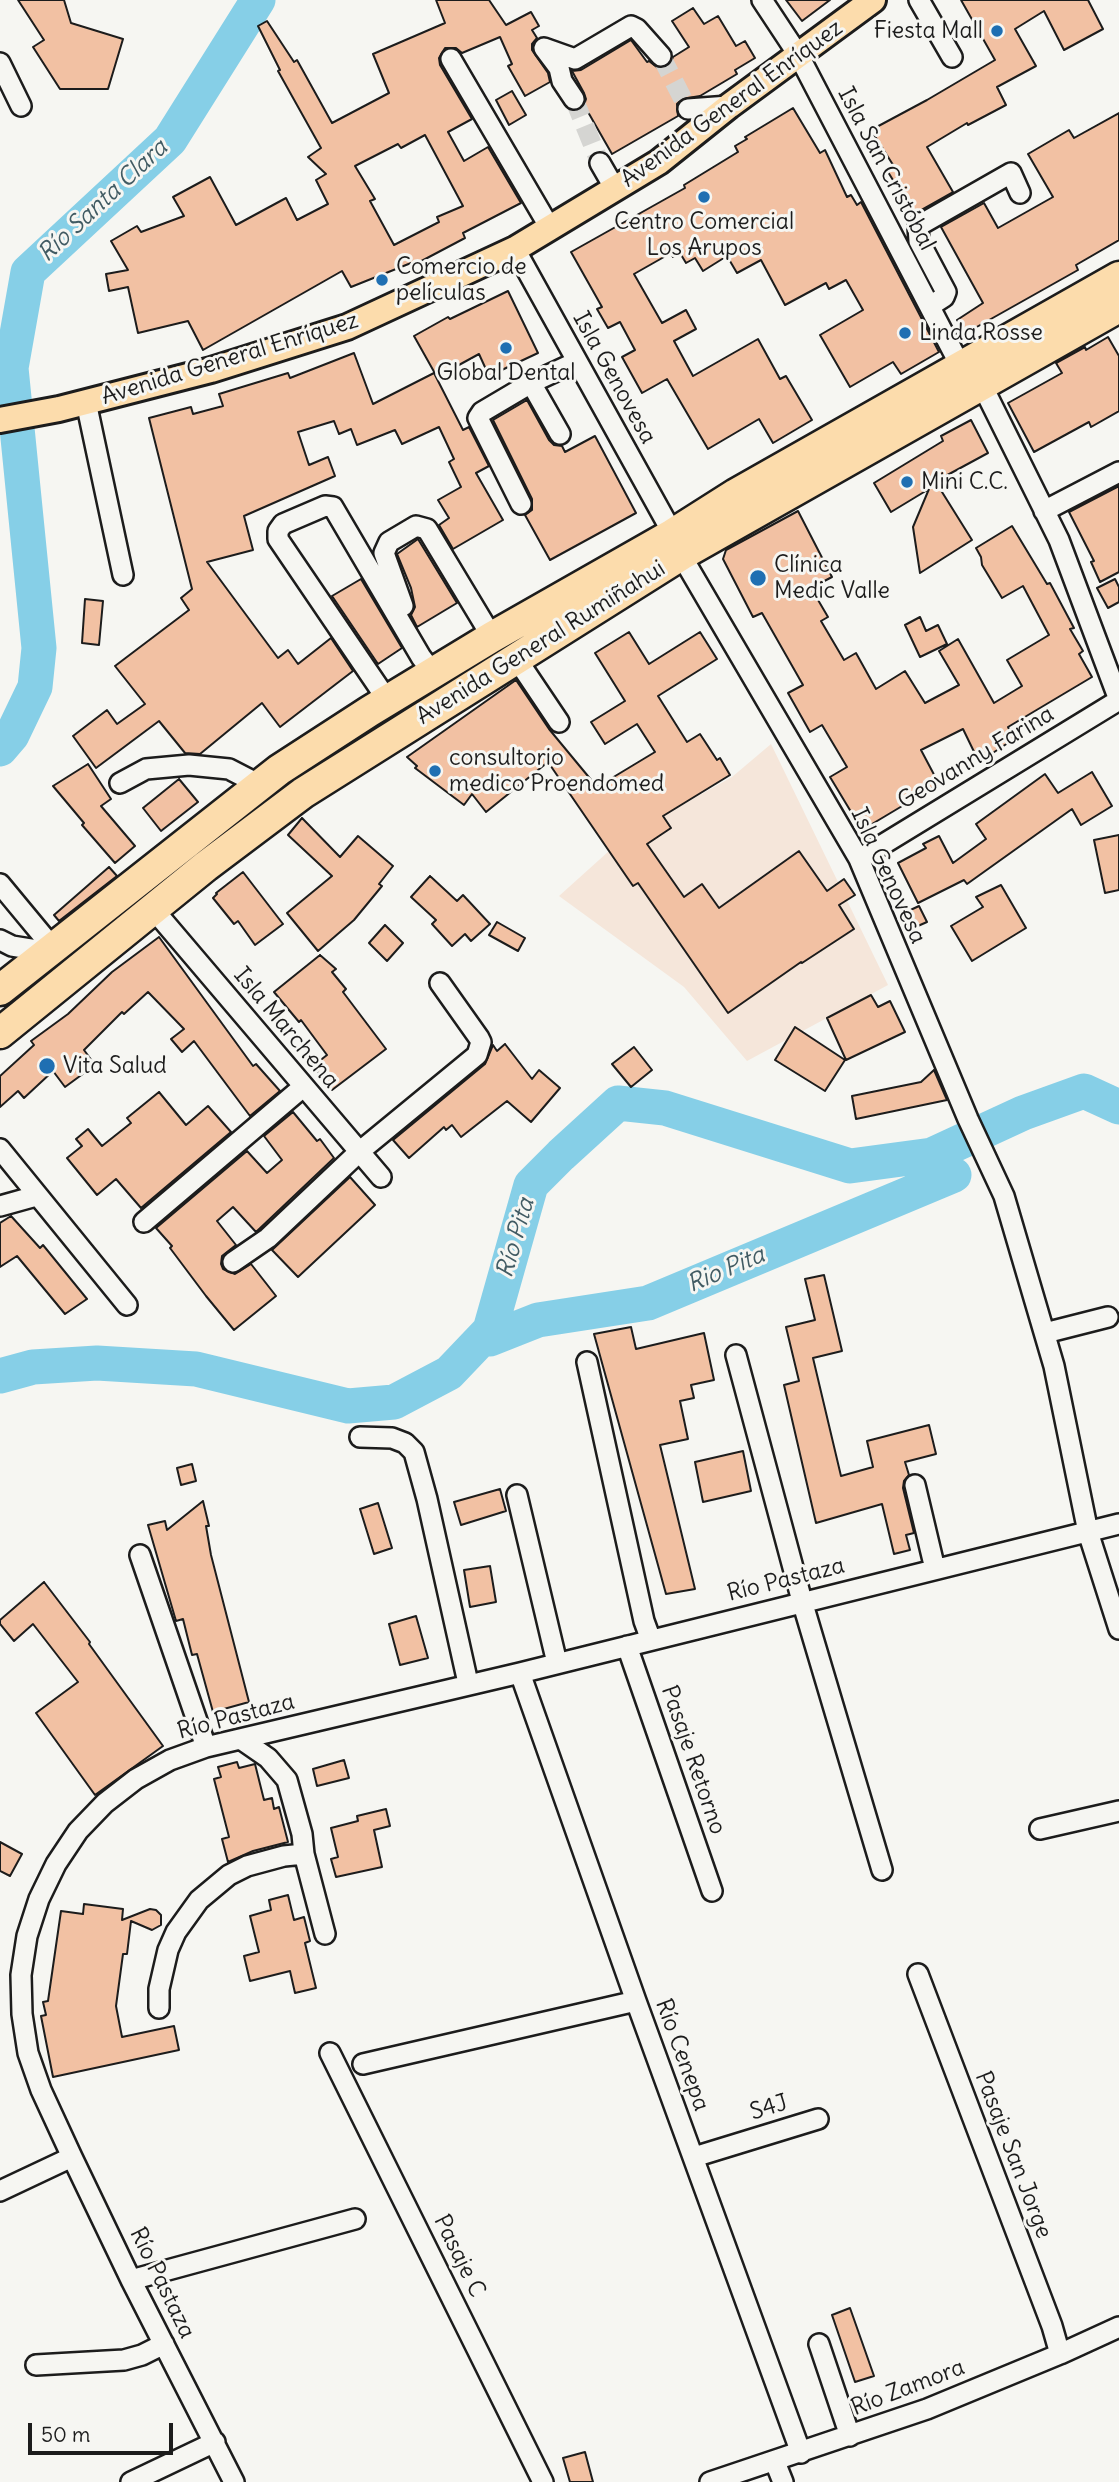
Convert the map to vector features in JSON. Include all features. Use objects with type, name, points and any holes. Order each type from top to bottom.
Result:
[{"type":"highway","name":"Avenida General Rumiñahui","points":[[0,1033],[206,866],[303,793],[516,658],[677,545],[736,494],[1119,277]]},
{"type":"highway","name":"Avenida General Rumiñahui","points":[[0,990],[290,763],[436,671],[492,638],[677,545],[982,385],[1119,307]]},
{"type":"main road","name":"Avenida General Enríquez","points":[[0,421],[58,410],[211,370],[347,327],[514,249],[659,162],[729,106],[873,0]]},
{"type":"street","name":"Isla San Cristóbal","points":[[762,0],[799,56],[960,365]]},
{"type":"street","points":[[919,0],[951,57]]},
{"type":"street","points":[[574,99],[562,82],[559,68],[544,48],[575,59],[631,26],[662,56]]},
{"type":"street","points":[[451,59],[550,228]]},
{"type":"street","points":[[0,63],[21,106]]},
{"type":"street","points":[[688,109],[729,106]]},
{"type":"street","points":[[600,163],[615,189]]},
{"type":"street","points":[[930,306],[944,297],[946,292],[919,242],[918,226],[1011,173],[1020,193]]},
{"type":"street","name":"Isla Genovesa","points":[[514,249],[677,545],[859,859],[968,1119],[1004,1196],[1054,1366],[1088,1532],[1119,1629]]},
{"type":"street","points":[[521,504],[478,418],[482,412],[531,383],[576,362]]},
{"type":"street","points":[[531,383],[561,434]]},
{"type":"street","points":[[982,385],[1059,540],[1119,700]]},
{"type":"street","points":[[86,402],[123,575]]},
{"type":"street","points":[[1044,511],[1119,472]]},
{"type":"street","points":[[388,701],[278,539],[278,531],[283,524],[325,506],[333,507],[421,657],[436,671]]},
{"type":"street","points":[[436,671],[398,594],[384,553],[389,542],[416,526],[427,529],[492,638]]},
{"type":"street","points":[[516,658],[559,722]]},
{"type":"street","name":"Geovanny Farina","points":[[859,859],[1119,700]]},
{"type":"street","points":[[120,783],[146,769],[189,765],[229,769],[260,785]]},
{"type":"street","points":[[0,884],[51,950]]},
{"type":"street","name":"Isla Marchena","points":[[153,910],[381,1177]]},
{"type":"street","points":[[0,940],[12,946],[51,950]]},
{"type":"street","points":[[233,1262],[268,1238],[359,1152],[479,1052],[479,1038],[440,982]]},
{"type":"street","points":[[144,1222],[303,1087]]},
{"type":"street","points":[[0,1149],[127,1305]]},
{"type":"street","points":[[0,1206],[36,1196]]},
{"type":"street","points":[[1045,1333],[1108,1317]]},
{"type":"street","points":[[736,1355],[802,1601],[882,1870]]},
{"type":"street","points":[[587,1362],[644,1621],[651,1640]]},
{"type":"street","points":[[360,1437],[392,1438],[405,1443],[414,1452],[468,1683]]},
{"type":"street","points":[[915,1485],[935,1569]]},
{"type":"street","points":[[517,1495],[557,1663]]},
{"type":"street","name":"Río Pastaza","points":[[234,2482],[131,2280],[41,2090],[28,2053],[22,2014],[21,1975],[27,1936],[38,1899],[55,1864],[78,1831],[105,1803],[147,1773],[170,1760],[206,1747],[468,1683],[520,1673],[1119,1524]]},
{"type":"street","points":[[140,1555],[206,1747]]},
{"type":"street","name":"Pasaje Retorno","points":[[627,1646],[712,1891]]},
{"type":"street","name":"Río Cenepa","points":[[520,1673],[801,2453]]},
{"type":"street","points":[[242,1740],[268,1758],[286,1780],[302,1834],[304,1854],[325,1934]]},
{"type":"street","points":[[1040,1829],[1119,1811]]},
{"type":"street","points":[[159,2008],[159,1989],[168,1950],[176,1932],[199,1900],[229,1875],[247,1866],[304,1854]]},
{"type":"street","name":"Pasaje San Jorge","points":[[918,1974],[1052,2326],[1060,2354]]},
{"type":"street","points":[[363,2064],[636,2001]]},
{"type":"street","name":"Pasaje C","points":[[331,2053],[543,2482]]},
{"type":"street","name":"S4J","points":[[694,2157],[818,2119]]},
{"type":"street","points":[[0,2191],[72,2157]]},
{"type":"street","points":[[131,2280],[355,2219]]},
{"type":"street","name":"Río Zamora","points":[[709,2482],[927,2409],[1119,2327]]},
{"type":"street","points":[[36,2365],[124,2360],[164,2344]]},
{"type":"street","points":[[819,2344],[850,2436]]},
{"type":"street","points":[[131,2482],[215,2442]]},
{"type":"street","points":[[775,2462],[783,2482]]},
{"type":"shaded area","points":[[771,744],[888,985],[747,1061],[684,987],[559,896],[609,851],[646,825],[732,777]]},
{"type":"building","points":[[18,0],[64,0],[71,23],[123,39],[108,89],[60,89],[33,47],[44,40]]},
{"type":"building","points":[[436,0],[489,0],[506,25],[531,12],[539,26],[532,30],[537,38],[532,44],[532,50],[548,73],[550,82],[525,96],[508,66],[512,64],[500,37],[462,53],[456,48],[445,48],[439,58],[440,65],[472,119],[448,132],[464,161],[488,147],[521,203],[463,233],[465,238],[412,266],[411,263],[351,287],[342,271],[203,350],[188,321],[138,333],[128,287],[109,291],[106,274],[128,270],[111,241],[137,226],[141,232],[184,216],[173,197],[210,177],[236,225],[286,198],[297,220],[328,204],[316,180],[326,174],[308,157],[321,148],[278,71],[280,70],[258,26],[267,21],[294,62],[297,60],[332,123],[389,93],[373,54],[445,23]],"holes":[[[425,135],[463,206],[437,217],[439,222],[394,245],[370,201],[375,199],[355,166],[398,144],[401,148]]]},
{"type":"building","points":[[786,0],[830,0],[802,21]]},
{"type":"building","points":[[961,0],[1088,0],[1103,29],[1064,50],[1044,11],[1015,29],[1036,66],[997,87],[1006,105],[968,125],[967,123],[927,147],[953,192],[914,214],[888,172],[895,168],[871,130],[995,60]]},
{"type":"building","points":[[693,8],[704,24],[718,16],[736,46],[745,41],[755,58],[735,70],[737,74],[700,96],[682,99],[677,104],[678,116],[612,154],[584,105],[584,93],[572,71],[581,70],[631,40],[647,62],[658,68],[669,66],[673,57],[689,47],[672,21]]},
{"type":"building","points":[[512,91],[526,115],[509,125],[496,100]]},
{"type":"building","points":[[793,108],[820,153],[825,150],[847,197],[851,195],[857,205],[861,202],[939,352],[901,374],[893,362],[850,387],[820,335],[863,310],[846,280],[829,289],[826,283],[785,305],[761,260],[737,273],[727,256],[703,271],[695,258],[686,263],[680,253],[673,257],[671,253],[634,274],[662,323],[686,310],[696,329],[674,341],[693,376],[758,339],[780,379],[786,376],[812,420],[773,443],[759,419],[708,449],[667,379],[642,393],[622,357],[635,350],[620,322],[608,328],[597,309],[602,307],[571,252],[685,188],[684,185],[738,152],[735,146],[747,139],[745,137]]},
{"type":"building","points":[[1119,113],[1119,240],[1076,265],[1078,270],[966,333],[957,320],[983,303],[941,227],[984,203],[998,228],[1053,197],[1028,154],[1069,130],[1074,138]]},
{"type":"building","points":[[508,291],[538,353],[489,376],[479,354],[437,377],[414,336],[448,317],[450,319]]},
{"type":"building","points":[[1108,337],[1119,356],[1119,411],[1091,427],[1089,422],[1034,452],[1008,403],[1062,373],[1056,363]]},
{"type":"building","points":[[354,353],[373,404],[434,373],[463,430],[469,427],[489,466],[476,473],[503,520],[453,549],[439,525],[449,518],[438,500],[461,487],[449,462],[454,459],[439,427],[402,444],[395,430],[357,445],[351,429],[339,434],[334,421],[298,432],[309,465],[328,457],[335,476],[244,516],[253,550],[207,562],[278,658],[288,650],[298,664],[331,638],[353,671],[280,727],[262,703],[200,754],[185,753],[159,721],[96,768],[73,736],[107,710],[117,724],[145,704],[115,666],[189,610],[181,598],[192,589],[149,418],[191,407],[193,414],[223,406],[219,394],[288,373],[290,378]]},
{"type":"building","points":[[527,400],[549,440],[554,445],[562,446],[565,452],[595,436],[636,513],[550,560],[525,515],[532,510],[532,499],[493,420]]},
{"type":"building","points":[[971,420],[988,453],[940,479],[937,484],[972,540],[920,573],[913,527],[929,489],[891,512],[874,483],[943,441],[941,436]]},
{"type":"building","points":[[1119,486],[1119,572],[1100,582],[1091,562],[1094,561],[1069,512]]},
{"type":"building","points":[[798,511],[832,577],[811,588],[828,617],[821,621],[844,660],[856,653],[876,689],[905,671],[925,703],[959,685],[939,651],[958,639],[994,703],[1022,686],[1007,660],[1049,635],[1023,586],[1002,598],[982,565],[976,548],[1012,526],[1047,584],[1050,583],[1074,628],[1070,629],[1083,651],[1079,654],[1092,677],[1008,727],[1014,739],[979,762],[963,729],[921,750],[939,784],[862,830],[830,777],[847,767],[822,725],[810,732],[788,693],[803,685],[762,613],[753,617],[723,559],[726,550]]},
{"type":"building","points":[[418,539],[457,603],[417,627],[411,615],[415,607],[411,588],[397,554]]},
{"type":"building","points":[[361,579],[402,648],[378,664],[332,596]]},
{"type":"building","points":[[1115,579],[1119,587],[1119,602],[1108,608],[1097,588]]},
{"type":"building","points":[[85,599],[103,601],[99,645],[82,643]]},
{"type":"building","points":[[920,617],[926,631],[938,625],[947,644],[920,657],[905,625]]},
{"type":"building","points":[[629,632],[649,664],[700,632],[717,659],[658,696],[687,742],[700,734],[730,775],[663,816],[671,828],[647,844],[684,897],[702,884],[719,908],[799,851],[827,891],[844,879],[855,895],[839,905],[854,929],[728,1013],[638,883],[633,886],[548,762],[486,812],[472,794],[464,805],[415,768],[417,766],[407,757],[516,680],[549,729],[597,787],[655,752],[637,724],[605,744],[591,722],[625,701],[595,653]]},
{"type":"building","points":[[88,764],[111,799],[101,806],[135,846],[115,863],[53,786]]},
{"type":"building","points":[[1092,772],[1112,806],[1081,825],[1072,809],[967,884],[964,880],[918,903],[898,863],[926,848],[923,844],[939,836],[953,863],[986,839],[976,824],[1045,774],[1058,793]]},
{"type":"building","points":[[179,779],[198,802],[161,831],[143,808]]},
{"type":"building","points":[[302,818],[340,857],[358,836],[393,866],[379,884],[382,886],[354,920],[318,951],[287,913],[332,876],[288,835]]},
{"type":"building","points":[[1119,835],[1119,890],[1105,893],[1094,840]]},
{"type":"building","points":[[109,867],[117,876],[59,921],[54,915]]},
{"type":"building","points":[[243,872],[283,924],[255,945],[238,921],[234,924],[213,898]]},
{"type":"building","points":[[430,876],[457,901],[463,895],[490,924],[471,941],[465,934],[452,946],[432,924],[436,920],[411,897]]},
{"type":"building","points":[[1001,885],[1026,928],[972,961],[951,926],[983,907],[976,897]]},
{"type":"building","points":[[919,906],[927,922],[911,929],[904,913]]},
{"type":"building","points":[[497,922],[525,938],[518,951],[489,935]]},
{"type":"building","points":[[385,925],[403,943],[387,961],[369,943]]},
{"type":"building","points":[[159,937],[253,1066],[256,1064],[280,1091],[250,1116],[194,1041],[182,1052],[171,1039],[184,1029],[148,992],[124,1014],[122,1012],[84,1050],[95,1065],[65,1087],[53,1071],[24,1098],[18,1091],[0,1107],[0,1076],[34,1045],[31,1041],[68,1014],[112,972]]},
{"type":"building","points":[[320,955],[336,969],[332,972],[346,989],[343,992],[386,1049],[332,1090],[313,1066],[327,1055],[301,1020],[299,1022],[274,992]]},
{"type":"building","points":[[871,995],[878,1007],[890,1001],[905,1032],[846,1060],[827,1018]]},
{"type":"building","points":[[795,1027],[845,1060],[825,1091],[775,1060]]},
{"type":"building","points":[[505,1044],[532,1079],[539,1070],[560,1088],[531,1122],[507,1101],[461,1137],[452,1125],[446,1130],[444,1127],[409,1158],[393,1140],[485,1064],[493,1045],[497,1051]]},
{"type":"building","points":[[634,1047],[652,1070],[631,1087],[612,1064]]},
{"type":"building","points":[[934,1070],[947,1100],[856,1119],[852,1096],[921,1082]]},
{"type":"building","points":[[159,1092],[186,1125],[208,1106],[231,1132],[141,1208],[116,1179],[97,1195],[67,1158],[82,1146],[76,1139],[88,1129],[102,1146],[131,1123],[127,1118]]},
{"type":"building","points":[[293,1112],[317,1141],[320,1139],[334,1158],[256,1232],[233,1207],[217,1221],[236,1245],[222,1256],[223,1269],[235,1274],[251,1264],[276,1296],[234,1330],[156,1228],[247,1151],[267,1173],[282,1160],[264,1136]]},
{"type":"building","points":[[350,1177],[375,1205],[298,1277],[272,1250]]},
{"type":"building","points":[[11,1216],[40,1248],[43,1245],[87,1299],[65,1314],[17,1256],[0,1267],[0,1223]]},
{"type":"building","points":[[824,1275],[842,1351],[813,1358],[841,1476],[873,1467],[867,1441],[929,1425],[936,1454],[905,1462],[909,1475],[903,1488],[914,1533],[906,1535],[910,1550],[894,1554],[882,1504],[816,1523],[784,1385],[799,1381],[786,1327],[815,1320],[805,1279]]},
{"type":"building","points":[[631,1327],[636,1349],[704,1333],[714,1380],[691,1385],[694,1398],[680,1401],[688,1439],[660,1445],[695,1589],[666,1594],[594,1334]]},
{"type":"building","points":[[743,1451],[751,1491],[703,1502],[695,1462]]},
{"type":"building","points":[[192,1464],[196,1481],[181,1485],[177,1468]]},
{"type":"building","points":[[500,1489],[506,1511],[461,1525],[454,1502]]},
{"type":"building","points":[[203,1501],[209,1526],[206,1526],[211,1555],[249,1702],[213,1712],[197,1654],[192,1655],[183,1619],[176,1621],[148,1525],[165,1521],[167,1530]]},
{"type":"building","points":[[378,1503],[392,1548],[374,1554],[360,1509]]},
{"type":"building","points":[[490,1566],[496,1602],[470,1607],[464,1570]]},
{"type":"building","points":[[44,1582],[163,1746],[95,1795],[36,1713],[78,1682],[33,1624],[14,1641],[0,1624],[0,1620]]},
{"type":"building","points":[[416,1616],[428,1658],[400,1665],[389,1624]]},
{"type":"building","points":[[344,1760],[349,1778],[317,1786],[313,1769]]},
{"type":"building","points":[[237,1762],[239,1768],[255,1764],[264,1800],[272,1798],[274,1809],[279,1807],[288,1842],[253,1851],[228,1862],[222,1839],[229,1837],[214,1779],[221,1777],[218,1767]]},
{"type":"building","points":[[386,1809],[390,1826],[374,1830],[382,1867],[336,1877],[331,1859],[338,1857],[331,1828],[358,1821],[357,1816]]},
{"type":"building","points":[[0,1842],[22,1854],[10,1876],[0,1871]]},
{"type":"building","points":[[288,1895],[294,1920],[304,1917],[310,1941],[305,1943],[316,1988],[295,1993],[290,1971],[250,1981],[244,1956],[259,1952],[250,1916],[271,1910],[269,1900]]},
{"type":"building","points":[[84,1904],[123,1909],[122,1920],[150,1909],[161,1915],[161,1925],[152,1930],[131,1921],[127,1954],[123,1954],[116,2006],[122,2037],[174,2026],[179,2050],[53,2077],[41,2016],[46,2015],[43,2002],[48,2001],[61,1911],[83,1914]]},
{"type":"building","points":[[850,2308],[874,2376],[855,2382],[832,2315]]},
{"type":"building","points":[[585,2452],[593,2482],[570,2482],[563,2458]]},
{"type":"waterway","name":"Río Santa Clara","points":[[0,749],[12,735],[35,687],[39,648],[11,368],[28,272],[170,140],[258,0]]},
{"type":"waterway","name":"Río Pita","points":[[0,1376],[33,1367],[97,1363],[196,1369],[348,1406],[394,1402],[449,1373],[490,1330],[531,1185],[618,1103],[665,1108],[850,1166],[932,1155],[1023,1113],[1084,1091],[1119,1107]]},
{"type":"waterway","name":"Rio Pita","points":[[490,1339],[538,1320],[648,1303],[954,1175]]},
{"type":"tunnel","points":[[661,56],[688,109]]},
{"type":"tunnel","points":[[574,99],[600,163]]},
{"type":"place","name":"Fiesta Mall","points":[[997,31]]},
{"type":"place","name":"Centro Comercial Los Arupos","points":[[704,197]]},
{"type":"place","name":"Comercio de películas","points":[[382,280]]},
{"type":"place","name":"Linda Rosse","points":[[905,333]]},
{"type":"place","name":"Global Dental","points":[[506,348]]},
{"type":"place","name":"Mini C.C.","points":[[907,482]]},
{"type":"place","name":"Clínica Medic Valle","points":[[758,578]]},
{"type":"place","name":"consultorio medico Proendomed","points":[[435,771]]},
{"type":"place","name":"Vita Salud","points":[[47,1066]]}]
